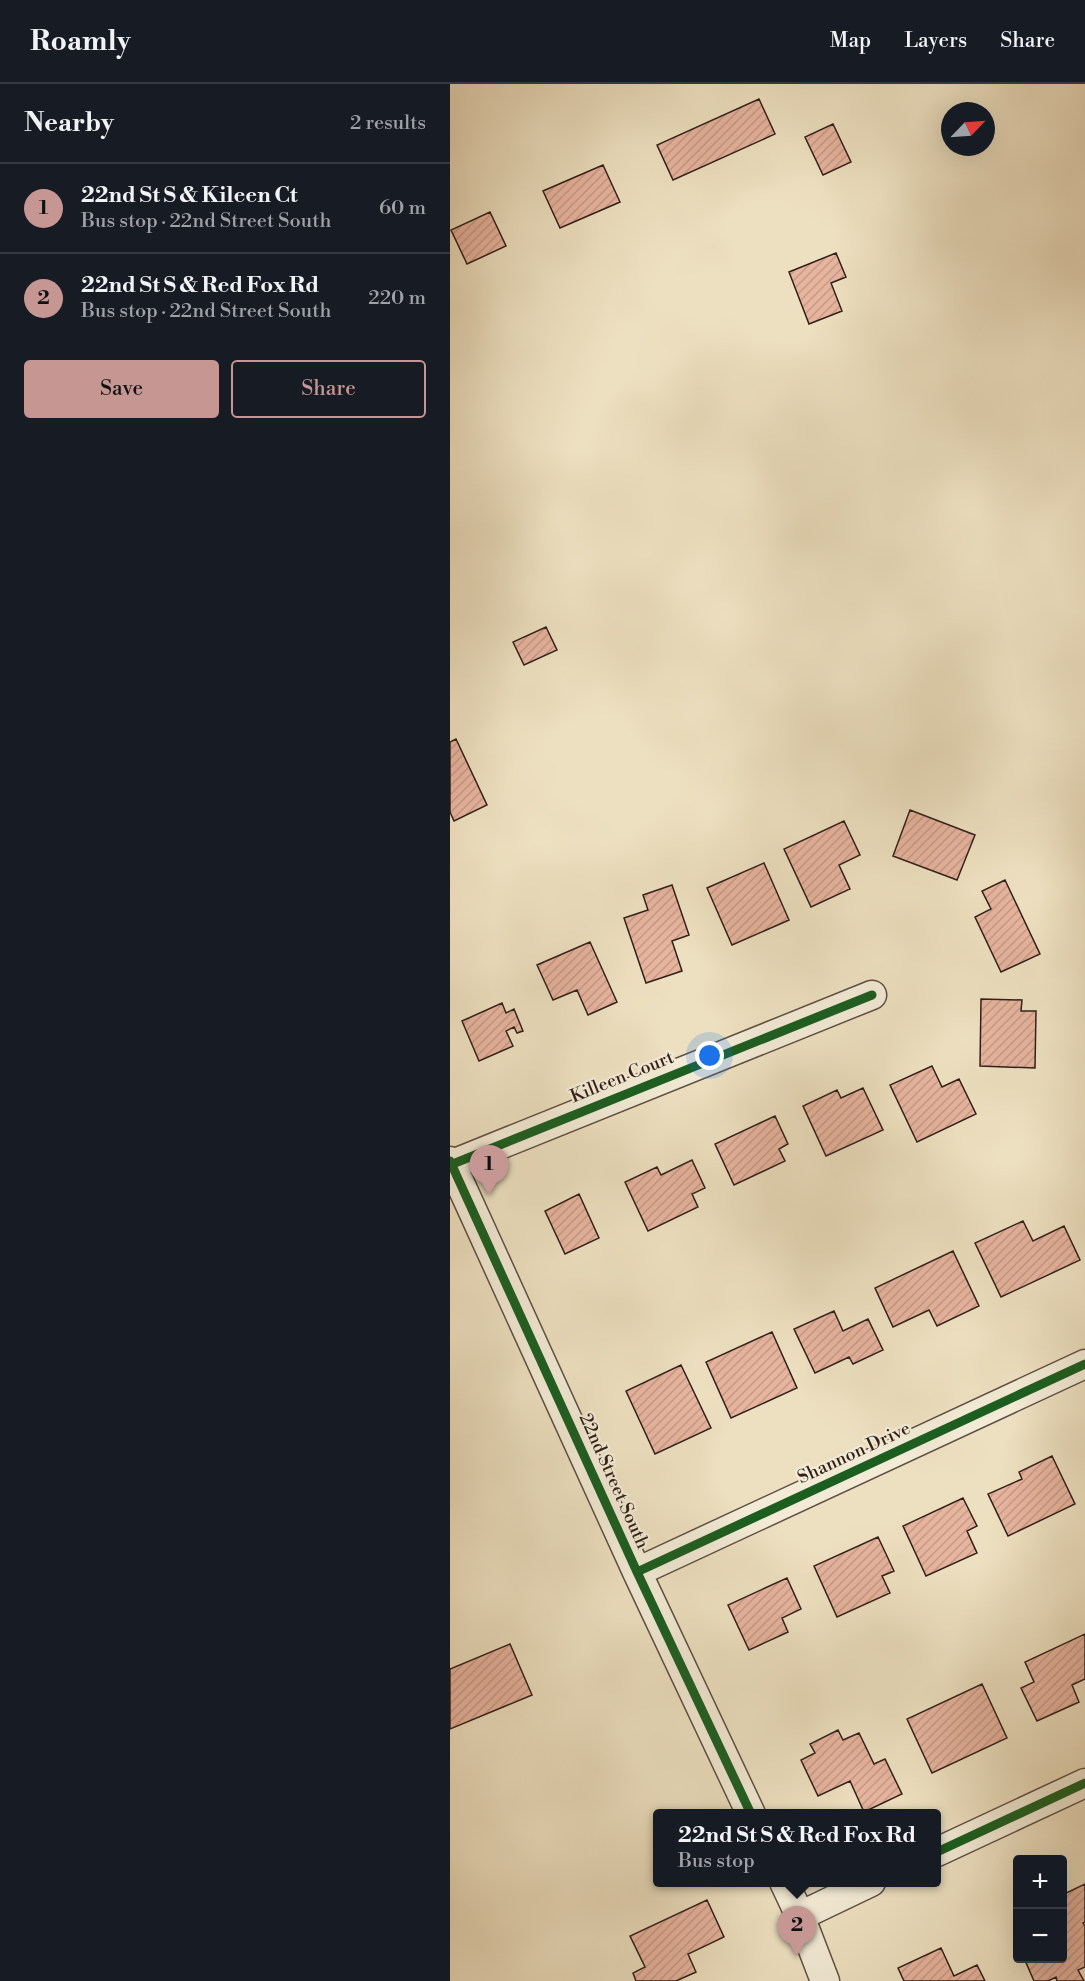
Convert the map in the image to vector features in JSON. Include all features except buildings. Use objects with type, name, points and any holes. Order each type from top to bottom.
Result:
[{"type":"street","name":"Killeen Court","points":[[450,1163],[872,995]]},
{"type":"street","name":"22nd Street South","points":[[450,1163],[637,1572],[749,1809]]},
{"type":"street","name":"Shannon Drive","points":[[637,1572],[1085,1364]]},
{"type":"street","points":[[941,1850],[1085,1783]]},
{"type":"street","points":[[786,1887],[825,1981]]},
{"type":"street","points":[[800,1916],[861,1887]]},
{"type":"cycle path","points":[[450,1165],[872,995]]},
{"type":"cycle path","points":[[450,1161],[637,1572],[749,1809]]},
{"type":"cycle path","points":[[637,1572],[1085,1364]]},
{"type":"cycle path","points":[[941,1850],[1085,1783]]},
{"type":"place","name":"22nd St S & Kileen Ct","points":[[489,1195]]},
{"type":"place","name":"22nd St S & Red Fox Rd","points":[[797,1956]]}]
